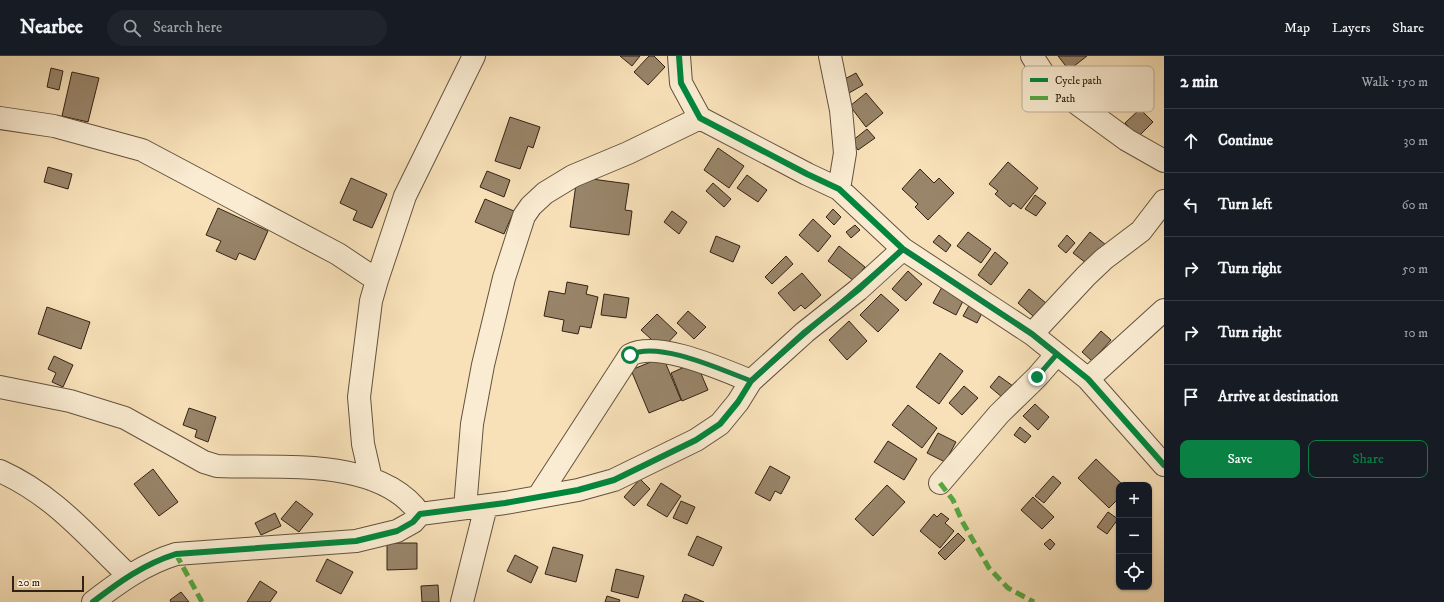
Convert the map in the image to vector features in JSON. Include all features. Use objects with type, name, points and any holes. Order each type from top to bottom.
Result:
[{"type":"street","points":[[371,478],[363,444],[359,397],[371,301],[405,196],[474,56]]},
{"type":"street","points":[[679,56],[681,82],[700,118],[839,189],[903,249],[1032,334],[1088,378],[1164,465]]},
{"type":"street","points":[[830,56],[842,110],[845,153],[839,189]]},
{"type":"street","points":[[1032,56],[1039,66]]},
{"type":"street","points":[[1089,112],[1127,140],[1164,161]]},
{"type":"street","points":[[0,118],[54,126],[142,150],[338,254],[377,280]]},
{"type":"street","points":[[462,602],[476,507],[472,424],[483,365],[504,278],[524,216],[531,206],[545,193],[573,176],[628,153],[700,118]]},
{"type":"street","points":[[1032,334],[1086,276],[1104,259],[1141,231],[1164,201]]},
{"type":"street","points":[[93,602],[128,575],[157,560],[176,554],[356,541],[376,537],[403,528],[413,522],[420,514],[538,497],[614,480],[696,440],[720,424],[738,402],[751,381],[805,332],[858,290],[903,249]]},
{"type":"street","points":[[1088,378],[1164,310]]},
{"type":"street","points":[[538,497],[630,355],[645,351],[676,354],[751,381]]},
{"type":"street","points":[[940,484],[999,414],[1037,377],[1057,354]]},
{"type":"street","points":[[0,387],[70,401],[126,418],[204,462],[217,466],[327,469],[356,473],[371,478],[400,494],[413,504],[420,514]]},
{"type":"street","points":[[0,471],[19,480],[47,498],[96,542],[128,575]]},
{"type":"building","points":[[620,56],[640,56],[632,66]]},
{"type":"building","points":[[649,56],[654,56],[665,67],[648,85],[634,72]]},
{"type":"building","points":[[1058,56],[1087,56],[1074,66],[1066,66]]},
{"type":"building","points":[[51,68],[63,71],[59,90],[47,87]]},
{"type":"building","points":[[72,72],[99,78],[88,122],[62,116]]},
{"type":"building","points":[[856,73],[863,85],[849,93],[843,80]]},
{"type":"building","points":[[866,93],[883,113],[866,127],[850,106]]},
{"type":"building","points":[[1137,112],[1143,112],[1153,122],[1138,137],[1125,123]]},
{"type":"building","points":[[510,117],[540,127],[533,148],[528,146],[520,169],[495,161]]},
{"type":"building","points":[[867,129],[875,138],[858,150],[852,141]]},
{"type":"building","points":[[718,148],[744,166],[729,188],[704,170]]},
{"type":"building","points":[[1008,162],[1038,188],[1021,209],[1013,203],[1010,207],[995,194],[998,191],[989,184]]},
{"type":"building","points":[[48,167],[72,174],[68,189],[44,182]]},
{"type":"building","points":[[920,169],[934,183],[939,178],[954,193],[928,220],[915,207],[918,204],[902,189]]},
{"type":"building","points":[[487,171],[510,180],[504,197],[480,187]]},
{"type":"building","points":[[747,175],[767,190],[758,202],[737,188]]},
{"type":"building","points":[[577,177],[629,184],[625,210],[632,211],[629,235],[570,227]]},
{"type":"building","points":[[351,178],[387,194],[372,228],[353,220],[357,211],[340,203]]},
{"type":"building","points":[[713,183],[731,199],[724,207],[706,191]]},
{"type":"building","points":[[1035,195],[1046,203],[1036,216],[1025,209]]},
{"type":"building","points":[[485,199],[514,211],[504,234],[475,222]]},
{"type":"building","points":[[218,208],[268,231],[255,260],[239,253],[236,260],[216,251],[221,241],[206,235]]},
{"type":"building","points":[[833,209],[841,217],[834,225],[826,217]]},
{"type":"building","points":[[672,211],[687,222],[679,234],[664,222]]},
{"type":"building","points":[[813,219],[831,236],[818,252],[799,235]]},
{"type":"building","points":[[855,225],[860,230],[851,238],[846,232]]},
{"type":"building","points":[[968,232],[991,249],[981,263],[957,246]]},
{"type":"building","points":[[1090,232],[1106,245],[1090,266],[1073,253]]},
{"type":"building","points":[[939,235],[951,245],[946,252],[933,242]]},
{"type":"building","points":[[1067,235],[1075,243],[1066,253],[1058,246]]},
{"type":"building","points":[[716,236],[740,246],[733,262],[710,252]]},
{"type":"building","points":[[839,246],[865,267],[854,281],[828,261]]},
{"type":"building","points":[[995,252],[1008,263],[991,285],[978,275]]},
{"type":"building","points":[[786,256],[793,264],[772,284],[765,277]]},
{"type":"building","points":[[908,271],[922,284],[906,301],[892,289]]},
{"type":"building","points":[[802,273],[821,295],[805,309],[801,305],[794,311],[778,293]]},
{"type":"building","points":[[567,282],[588,286],[586,294],[598,297],[591,328],[580,326],[578,334],[562,331],[564,320],[544,316],[549,291],[565,294]]},
{"type":"building","points":[[942,287],[964,299],[956,315],[933,303]]},
{"type":"building","points":[[1029,289],[1052,308],[1040,322],[1018,303]]},
{"type":"building","points":[[604,294],[629,298],[626,318],[601,315]]},
{"type":"building","points":[[881,294],[899,310],[878,332],[860,315]]},
{"type":"building","points":[[971,302],[984,309],[977,323],[963,316]]},
{"type":"building","points":[[47,307],[90,322],[81,349],[38,334]]},
{"type":"building","points":[[688,311],[706,327],[694,339],[677,323]]},
{"type":"building","points":[[657,314],[677,333],[662,349],[641,330]]},
{"type":"building","points":[[849,321],[867,341],[847,360],[829,340]]},
{"type":"building","points":[[1101,331],[1111,340],[1092,361],[1082,352]]},
{"type":"building","points":[[940,353],[963,371],[939,404],[916,387]]},
{"type":"building","points":[[54,356],[73,365],[63,387],[52,382],[56,373],[48,369]]},
{"type":"building","points":[[663,357],[681,400],[649,413],[631,370]]},
{"type":"building","points":[[696,362],[708,390],[682,401],[671,373]]},
{"type":"building","points":[[999,376],[1013,386],[1003,398],[990,387]]},
{"type":"building","points":[[964,386],[978,398],[962,415],[949,403]]},
{"type":"building","points":[[1035,404],[1049,417],[1038,430],[1023,416]]},
{"type":"building","points":[[908,405],[937,428],[922,448],[892,425]]},
{"type":"building","points":[[189,408],[216,417],[208,442],[195,437],[197,430],[183,425]]},
{"type":"building","points":[[1020,427],[1031,436],[1025,443],[1014,435]]},
{"type":"building","points":[[938,433],[956,442],[945,462],[927,453]]},
{"type":"building","points":[[888,441],[917,459],[904,480],[874,462]]},
{"type":"building","points":[[1096,459],[1120,482],[1116,482],[1116,501],[1109,508],[1078,478]]},
{"type":"building","points":[[770,466],[790,477],[781,494],[775,491],[770,501],[755,493]]},
{"type":"building","points":[[153,469],[178,502],[159,516],[134,484]]},
{"type":"building","points":[[1053,476],[1061,483],[1044,503],[1035,496]]},
{"type":"building","points":[[640,479],[650,489],[634,506],[624,497]]},
{"type":"building","points":[[661,483],[681,496],[667,517],[647,505]]},
{"type":"building","points":[[887,485],[905,502],[873,536],[855,519]]},
{"type":"building","points":[[1033,497],[1054,517],[1042,529],[1021,510]]},
{"type":"building","points":[[296,501],[313,514],[299,532],[281,519]]},
{"type":"building","points":[[681,501],[695,507],[687,524],[673,518]]},
{"type":"building","points":[[1108,512],[1116,518],[1116,522],[1107,534],[1097,527]]},
{"type":"building","points":[[275,513],[281,526],[261,535],[255,523]]},
{"type":"building","points":[[941,513],[949,519],[945,523],[954,531],[940,548],[920,531],[934,514],[937,517]]},
{"type":"building","points":[[958,533],[965,540],[945,560],[938,553]]},
{"type":"building","points":[[697,536],[722,547],[713,566],[688,555]]},
{"type":"building","points":[[1050,539],[1055,544],[1050,550],[1044,544]]},
{"type":"building","points":[[387,543],[417,543],[417,569],[387,570]]},
{"type":"building","points":[[553,547],[583,555],[576,582],[545,574]]},
{"type":"building","points":[[515,555],[538,567],[531,583],[507,571]]},
{"type":"building","points":[[327,559],[353,572],[341,594],[316,581]]},
{"type":"building","points":[[616,569],[644,576],[638,598],[611,591]]},
{"type":"building","points":[[260,581],[277,592],[270,602],[247,602]]},
{"type":"building","points":[[438,585],[439,602],[422,602],[421,586]]},
{"type":"building","points":[[181,592],[189,602],[171,602],[170,600]]},
{"type":"building","points":[[685,594],[704,602],[682,602]]},
{"type":"building","points":[[607,596],[620,600],[619,602],[605,602]]},
{"type":"marked path","points":[[940,483],[953,500],[962,521],[989,568],[1008,588],[1034,602]]},
{"type":"marked path","points":[[176,554],[202,602]]},
{"type":"cycle path","points":[[679,56],[681,83],[700,118],[839,189],[903,249],[1032,334],[1088,379],[1164,465]]},
{"type":"cycle path","points":[[93,602],[132,574],[153,563],[176,554],[356,541],[397,531],[413,522],[420,514],[505,503],[578,490],[614,480],[696,440],[720,424],[738,402],[751,381],[805,332],[858,290],[903,249]]},
{"type":"route","points":[[630,355],[645,351],[676,354],[751,381],[805,332],[858,290],[903,249],[1032,334],[1057,354],[1037,377]]}]
